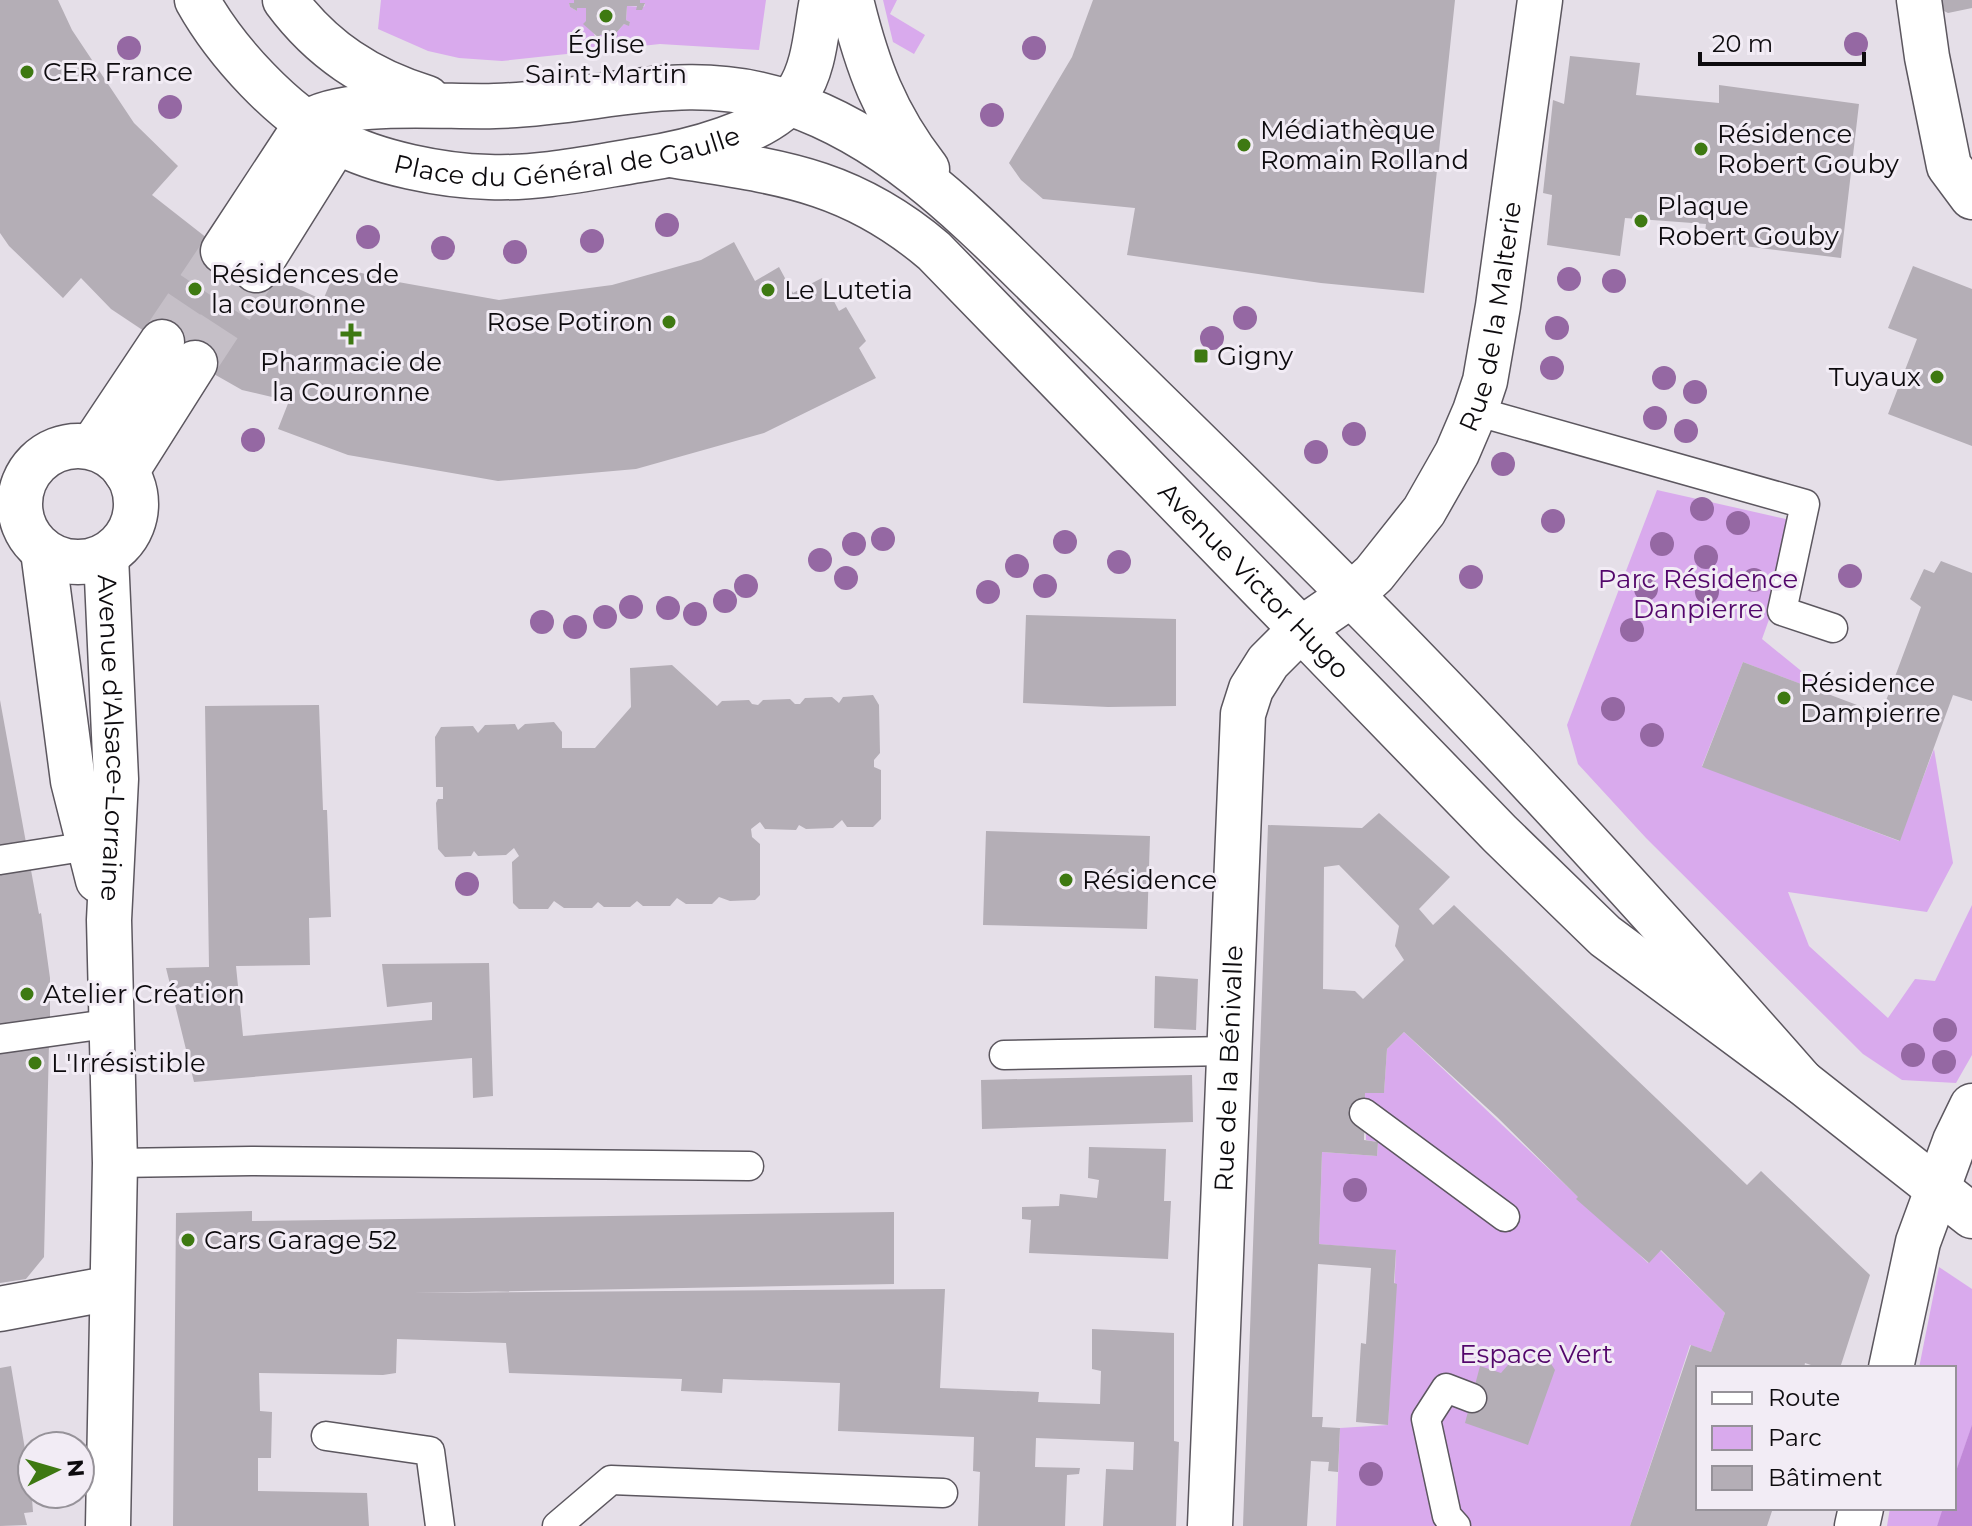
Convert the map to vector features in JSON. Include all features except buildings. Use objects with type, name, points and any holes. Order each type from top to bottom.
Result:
[{"type":"street","name":"Place du Général de Gaulle","points":[[197,0],[231,50],[279,100],[322,132],[404,164],[488,177],[535,176],[671,155],[734,135],[773,116],[798,92],[808,67],[822,0]]},
{"type":"street","name":"Place du Général de Gaulle","points":[[285,0],[301,22],[349,64],[400,90],[465,106]]},
{"type":"street","name":"Avenue Victor Hugo","points":[[851,0],[863,51],[880,95],[912,150],[953,202],[1351,595],[1642,901],[1802,1082]]},
{"type":"street","name":"Rue de la Malterie","points":[[1300,630],[1351,595],[1384,562],[1424,511],[1457,453],[1475,411],[1485,381],[1498,306],[1540,0]]},
{"type":"street","points":[[1919,0],[1949,166],[1972,197]]},
{"type":"street","name":"Place du Général de Gaulle","points":[[322,132],[319,115],[345,108],[551,102],[671,86],[735,89],[789,103]]},
{"type":"street","name":"Avenue Victor Hugo","points":[[789,103],[822,116],[873,144],[953,202]]},
{"type":"street","points":[[239,260],[322,132]]},
{"type":"street","name":"Avenue Victor Hugo","points":[[671,155],[768,170],[809,181],[848,195],[906,228],[934,251],[1300,630],[1605,936],[1802,1082],[1972,1216]]},
{"type":"street","points":[[109,459],[179,353]]},
{"type":"street","points":[[73,445],[109,459],[133,486],[134,518],[119,546],[93,561],[67,562],[43,551],[30,539],[22,523],[11,484],[56,449],[73,445]]},
{"type":"street","name":"Avenue d'Alsace-Lorraine","points":[[43,551],[73,781],[109,920]]},
{"type":"street","name":"Avenue d'Alsace-Lorraine","points":[[106,556],[116,779],[109,920],[114,1023],[115,1163],[108,1526]]},
{"type":"street","name":"Rue de la Bénivalle","points":[[1210,1526],[1243,714],[1251,689],[1268,662],[1300,630]]},
{"type":"street","points":[[1891,1366],[1918,1242],[1972,1106]]},
{"type":"street","points":[[0,1309],[112,1288]]},
{"type":"lane","points":[[1475,411],[1805,504],[1782,611],[1833,628]]},
{"type":"lane","points":[[0,860],[89,846]]},
{"type":"lane","points":[[0,1039],[114,1023]]},
{"type":"lane","points":[[1004,1055],[1229,1051]]},
{"type":"lane","points":[[1364,1113],[1505,1217]]},
{"type":"lane","points":[[115,1163],[251,1161],[749,1166]]},
{"type":"lane","points":[[1456,1526],[1447,1516],[1426,1419],[1446,1388],[1472,1398]]},
{"type":"lane","points":[[326,1436],[430,1451],[440,1526]]},
{"type":"lane","points":[[557,1526],[611,1480],[943,1493]]},
{"type":"green space","points":[[381,0],[574,0],[574,3],[569,3],[570,7],[577,11],[577,8],[586,8],[595,37],[611,34],[614,38],[624,24],[629,25],[630,22],[626,20],[627,6],[644,7],[640,0],[766,0],[759,50],[660,44],[502,61],[459,58],[428,51],[378,29]]},
{"type":"green space","points":[[883,0],[897,0],[890,14],[925,35],[914,54],[893,42]]},
{"type":"green space","name":"Parc Résidence Danpierre","points":[[1657,490],[1795,521],[1776,600],[1762,639],[1832,696],[1743,662],[1702,766],[1899,841],[1934,749],[1953,863],[1927,912],[1788,892],[1809,946],[1888,1018],[1915,979],[1935,981],[1972,905],[1972,1055],[1956,1083],[1902,1080],[1863,1054],[1646,838],[1578,764],[1567,725]]},
{"type":"green space","name":"Espace Vert","points":[[1404,1032],[1648,1263],[1660,1250],[1725,1313],[1711,1352],[1690,1345],[1630,1526],[1336,1526],[1340,1428],[1388,1425],[1396,1251],[1319,1244],[1322,1152],[1377,1156],[1378,1142],[1366,1140],[1365,1093],[1384,1092],[1387,1049]]},
{"type":"green space","points":[[1939,1267],[1972,1289],[1972,1426],[1956,1472],[1956,1366],[1919,1366]]},
{"type":"green space","points":[[1890,1510],[1943,1510],[1937,1526],[1887,1526]]},
{"type":"shaded area","points":[[1972,1425],[1972,1526],[1937,1526],[1942,1510],[1956,1510],[1956,1471]]},
{"type":"tunnel","points":[[162,342],[223,251]]},
{"type":"tunnel","points":[[195,363],[256,270]]},
{"type":"place","name":"Église Saint-Martin","points":[[606,16]]},
{"type":"place","name":"CER France","points":[[27,72]]},
{"type":"place","name":"Médiathèque Romain Rolland","points":[[1244,145]]},
{"type":"place","name":"Résidence Robert Gouby","points":[[1701,149]]},
{"type":"place","name":"Plaque Robert Gouby","points":[[1641,221]]},
{"type":"place","name":"Résidences de la couronne","points":[[195,289]]},
{"type":"place","name":"Le Lutetia","points":[[768,290]]},
{"type":"place","name":"Rose Potiron","points":[[669,322]]},
{"type":"place","name":"Pharmacie de la Couronne","points":[[351,334]]},
{"type":"place","name":"Gigny","points":[[1201,356]]},
{"type":"place","name":"Tuyaux","points":[[1937,377]]},
{"type":"place","name":"Résidence Dampierre","points":[[1784,698]]},
{"type":"place","name":"Résidence","points":[[1066,880]]},
{"type":"place","name":"Atelier Création","points":[[27,994]]},
{"type":"place","name":"L'Irrésistible","points":[[35,1063]]},
{"type":"place","name":"Cars Garage 52","points":[[188,1240]]}]
